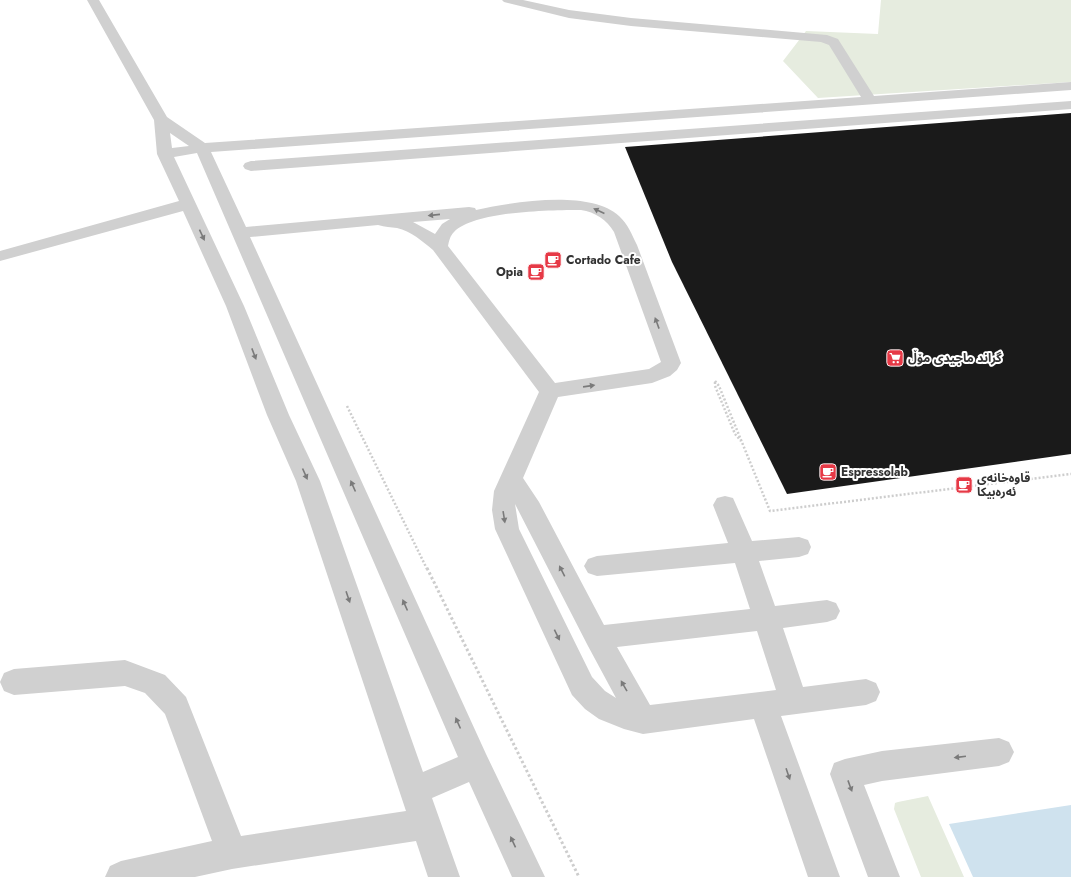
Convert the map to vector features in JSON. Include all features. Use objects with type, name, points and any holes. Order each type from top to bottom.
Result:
[{"type":"street","points":[[93,0],[161,120],[165,154],[235,306],[278,415],[308,481],[444,877]]},
{"type":"street","points":[[508,0],[569,14],[624,21],[823,38],[834,42],[870,100]]},
{"type":"street","points":[[165,154],[202,148],[1071,86]]},
{"type":"street","points":[[251,166],[1071,105]]},
{"type":"street","points":[[161,120],[202,148],[476,764],[529,877]]},
{"type":"street","points":[[0,256],[188,204]]},
{"type":"street","points":[[240,233],[470,212],[572,205],[593,208],[610,217],[619,227],[629,248],[672,363],[669,368],[663,372],[652,376],[550,391]]},
{"type":"street","points":[[439,246],[441,237],[448,228],[459,221],[486,212]]},
{"type":"street","points":[[381,220],[417,228],[439,246],[550,391]]},
{"type":"street","points":[[550,391],[506,491],[503,503],[503,516],[507,529],[582,686],[592,698],[605,708],[620,714],[643,720],[866,692]]},
{"type":"street","points":[[512,480],[531,509],[597,638],[643,720]]},
{"type":"street","points":[[725,505],[744,552],[765,619],[794,701]]},
{"type":"street","points":[[596,566],[799,547]]},
{"type":"street","points":[[597,638],[827,611]]},
{"type":"street","points":[[14,682],[125,673],[155,684],[176,706],[232,853]]},
{"type":"street","points":[[763,705],[824,877]]},
{"type":"street","points":[[884,877],[845,774],[882,766],[999,752]]},
{"type":"street","points":[[415,790],[476,764]]},
{"type":"street","points":[[121,877],[232,853],[426,824]]},
{"type":"path","points":[[742,442],[735,434],[715,386],[715,381],[719,386],[742,442],[770,511],[1071,474]]},
{"type":"path","points":[[345,401],[579,877]]},
{"type":"shaded area","points":[[881,0],[1071,0],[1071,82],[818,98],[783,61],[806,31],[878,34]]},
{"type":"shaded area","points":[[928,796],[964,877],[921,877],[894,809],[895,803]]},
{"type":"water","points":[[1071,805],[1071,877],[973,877],[949,824]]},
{"type":"building","name":"گراند ماجیدی مۆڵ","points":[[1071,113],[1071,454],[787,494],[672,262],[625,147]]},
{"type":"place","name":"Cortado Cafe","points":[[553,260]]},
{"type":"place","name":"Opia","points":[[536,272]]},
{"type":"place","name":"گراند ماجیدی مۆڵ","points":[[895,358]]},
{"type":"place","name":"Espressolab","points":[[828,472]]},
{"type":"place","name":"قاوەخانەی ئەرەبیکا","points":[[964,485]]}]
